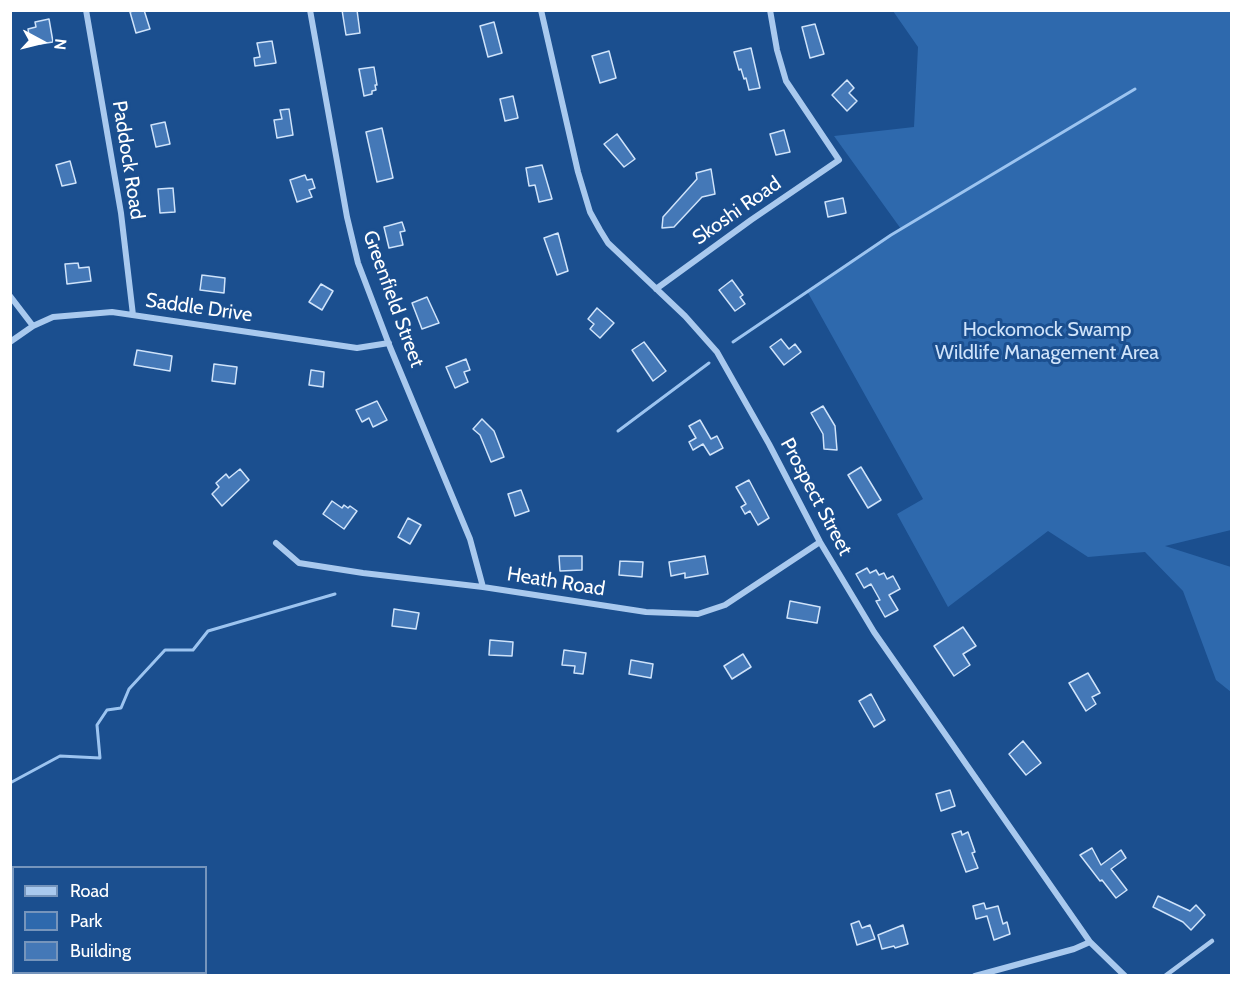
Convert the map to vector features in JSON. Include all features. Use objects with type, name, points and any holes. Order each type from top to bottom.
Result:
[{"type":"street","name":"Paddock Road","points":[[86,10],[121,213],[133,315]]},
{"type":"street","name":"Greenfield Street","points":[[310,10],[347,217],[358,263],[470,539],[483,587]]},
{"type":"street","name":"Prospect Street","points":[[541,10],[578,172],[590,212],[608,243],[686,316],[722,360],[820,542],[874,632],[1090,942],[1125,975]]},
{"type":"street","name":"Skoshi Road","points":[[656,289],[839,160],[786,81],[777,50],[770,10]]},
{"type":"street","points":[[10,296],[33,326]]},
{"type":"street","name":"Saddle Drive","points":[[10,342],[33,326],[53,317],[112,312],[357,348],[389,343]]},
{"type":"street","name":"Heath Road","points":[[276,543],[299,563],[483,587],[646,612],[698,614],[725,605],[820,542]]},
{"type":"street","points":[[975,975],[1074,949],[1090,942]]},
{"type":"lane","points":[[1165,975],[1212,941]]},
{"type":"green space","name":"Hockomock Swamp Wildlife Management Area","points":[[893,11],[1231,11],[1231,530],[1165,546],[1231,567],[1231,692],[1216,680],[1183,591],[1145,552],[1088,557],[1048,531],[948,607],[897,514],[923,499],[807,291],[901,229],[834,136],[914,127],[918,47]]},
{"type":"building","points":[[144,10],[150,29],[136,33],[130,12]]},
{"type":"building","points":[[342,10],[357,10],[360,33],[346,35]]},
{"type":"building","points":[[49,19],[53,42],[40,44],[39,40],[30,42],[28,29],[36,27],[35,22]]},
{"type":"building","points":[[494,22],[502,53],[488,57],[480,26]]},
{"type":"building","points":[[815,24],[824,54],[810,58],[802,27]]},
{"type":"building","points":[[272,41],[276,63],[255,66],[254,58],[260,57],[257,43]]},
{"type":"building","points":[[751,48],[760,88],[749,90],[746,78],[744,79],[741,69],[739,70],[734,52]]},
{"type":"building","points":[[609,51],[616,78],[600,83],[592,56]]},
{"type":"building","points":[[374,67],[376,90],[364,96],[359,69]]},
{"type":"building","points":[[847,80],[854,88],[849,93],[857,101],[847,111],[832,95]]},
{"type":"building","points":[[513,96],[518,118],[505,121],[500,99]]},
{"type":"building","points":[[289,109],[293,135],[277,138],[274,120],[282,119],[280,110]]},
{"type":"building","points":[[165,122],[170,144],[156,147],[151,125]]},
{"type":"building","points":[[382,128],[393,178],[377,182],[366,132]]},
{"type":"building","points":[[784,130],[790,152],[776,155],[770,134]]},
{"type":"building","points":[[617,134],[635,159],[624,167],[604,144]]},
{"type":"building","points":[[70,161],[76,183],[62,186],[56,165]]},
{"type":"building","points":[[542,165],[552,199],[539,202],[535,185],[529,186],[526,168]]},
{"type":"building","points":[[711,169],[715,194],[702,197],[674,227],[662,228],[663,217],[697,179],[696,173]]},
{"type":"building","points":[[305,175],[307,180],[312,179],[315,188],[309,190],[312,197],[297,202],[290,180]]},
{"type":"building","points":[[173,188],[175,212],[160,213],[158,189]]},
{"type":"building","points":[[843,198],[846,213],[828,217],[825,202]]},
{"type":"building","points":[[402,222],[405,231],[400,232],[403,245],[389,248],[384,227]]},
{"type":"building","points":[[558,233],[568,271],[557,275],[544,238]]},
{"type":"building","points":[[78,263],[79,268],[89,267],[91,281],[67,284],[65,264]]},
{"type":"building","points":[[202,275],[225,278],[224,293],[200,290]]},
{"type":"building","points":[[732,280],[743,295],[740,297],[745,304],[735,311],[719,290]]},
{"type":"building","points":[[321,284],[333,291],[322,310],[309,302]]},
{"type":"building","points":[[427,297],[439,323],[422,329],[412,303]]},
{"type":"building","points":[[597,308],[614,323],[600,338],[590,329],[594,324],[588,319]]},
{"type":"building","points":[[781,339],[789,349],[795,344],[801,352],[784,365],[770,347]]},
{"type":"building","points":[[644,342],[666,371],[653,381],[632,350]]},
{"type":"building","points":[[137,350],[172,356],[170,371],[134,365]]},
{"type":"building","points":[[466,359],[470,370],[464,372],[468,382],[455,388],[446,367]]},
{"type":"building","points":[[214,364],[237,367],[235,384],[212,381]]},
{"type":"building","points":[[311,370],[324,372],[323,387],[309,385]]},
{"type":"building","points":[[377,401],[387,420],[373,427],[369,418],[362,422],[356,410]]},
{"type":"building","points":[[823,406],[835,426],[837,450],[824,449],[823,434],[811,413]]},
{"type":"building","points":[[482,419],[494,431],[504,457],[491,462],[480,435],[473,429]]},
{"type":"building","points":[[700,420],[711,439],[717,436],[723,448],[710,455],[703,444],[693,450],[689,442],[696,438],[689,426]]},
{"type":"building","points":[[861,467],[881,500],[868,508],[848,475]]},
{"type":"building","points":[[240,469],[249,480],[222,506],[212,494],[219,487],[216,483],[226,474],[229,478]]},
{"type":"building","points":[[749,480],[769,518],[758,525],[750,511],[745,514],[741,507],[746,504],[736,487]]},
{"type":"building","points":[[521,490],[529,511],[515,516],[508,494]]},
{"type":"building","points":[[332,501],[342,508],[344,505],[348,508],[350,506],[357,511],[344,529],[323,514]]},
{"type":"building","points":[[408,518],[421,525],[410,544],[398,537]]},
{"type":"building","points":[[559,556],[582,556],[582,570],[560,571]]},
{"type":"building","points":[[705,556],[708,574],[685,578],[685,573],[671,576],[669,562]]},
{"type":"building","points":[[620,561],[643,562],[642,577],[619,575]]},
{"type":"building","points":[[867,568],[870,573],[876,570],[879,575],[884,573],[887,579],[893,576],[900,589],[889,595],[898,610],[885,617],[876,601],[880,600],[871,584],[864,588],[856,574]]},
{"type":"building","points":[[790,601],[820,607],[817,623],[787,618]]},
{"type":"building","points":[[394,609],[419,613],[416,629],[392,626]]},
{"type":"building","points":[[963,627],[976,646],[963,654],[970,665],[954,676],[934,646]]},
{"type":"building","points":[[490,640],[513,642],[512,656],[489,655]]},
{"type":"building","points":[[564,650],[586,653],[583,674],[574,673],[575,666],[562,665]]},
{"type":"building","points":[[743,654],[751,667],[732,679],[724,666]]},
{"type":"building","points":[[631,660],[653,664],[651,678],[629,674]]},
{"type":"building","points":[[1088,673],[1100,693],[1092,697],[1096,704],[1086,711],[1069,683]]},
{"type":"building","points":[[871,694],[885,720],[874,727],[859,701]]},
{"type":"building","points":[[1023,741],[1041,763],[1026,775],[1009,754]]},
{"type":"building","points":[[950,790],[955,806],[941,811],[936,794]]},
{"type":"building","points":[[961,831],[962,835],[968,832],[978,868],[966,872],[952,834]]},
{"type":"building","points":[[1092,848],[1101,865],[1121,850],[1126,858],[1111,869],[1127,890],[1116,898],[1080,855]]},
{"type":"building","points":[[1158,896],[1190,911],[1196,905],[1205,915],[1191,930],[1183,922],[1153,907]]},
{"type":"building","points":[[984,903],[986,909],[998,906],[1003,924],[1007,922],[1010,934],[994,940],[987,916],[976,919],[973,906]]},
{"type":"building","points":[[859,921],[862,928],[870,925],[875,939],[857,945],[851,924]]},
{"type":"building","points":[[903,925],[908,944],[882,949],[878,935]]},
{"type":"waterway","points":[[733,342],[891,235],[1135,89]]},
{"type":"waterway","points":[[618,431],[709,363]]},
{"type":"waterway","points":[[10,783],[60,756],[100,758],[97,725],[107,710],[121,708],[129,689],[165,650],[193,650],[208,631],[335,594]]}]
